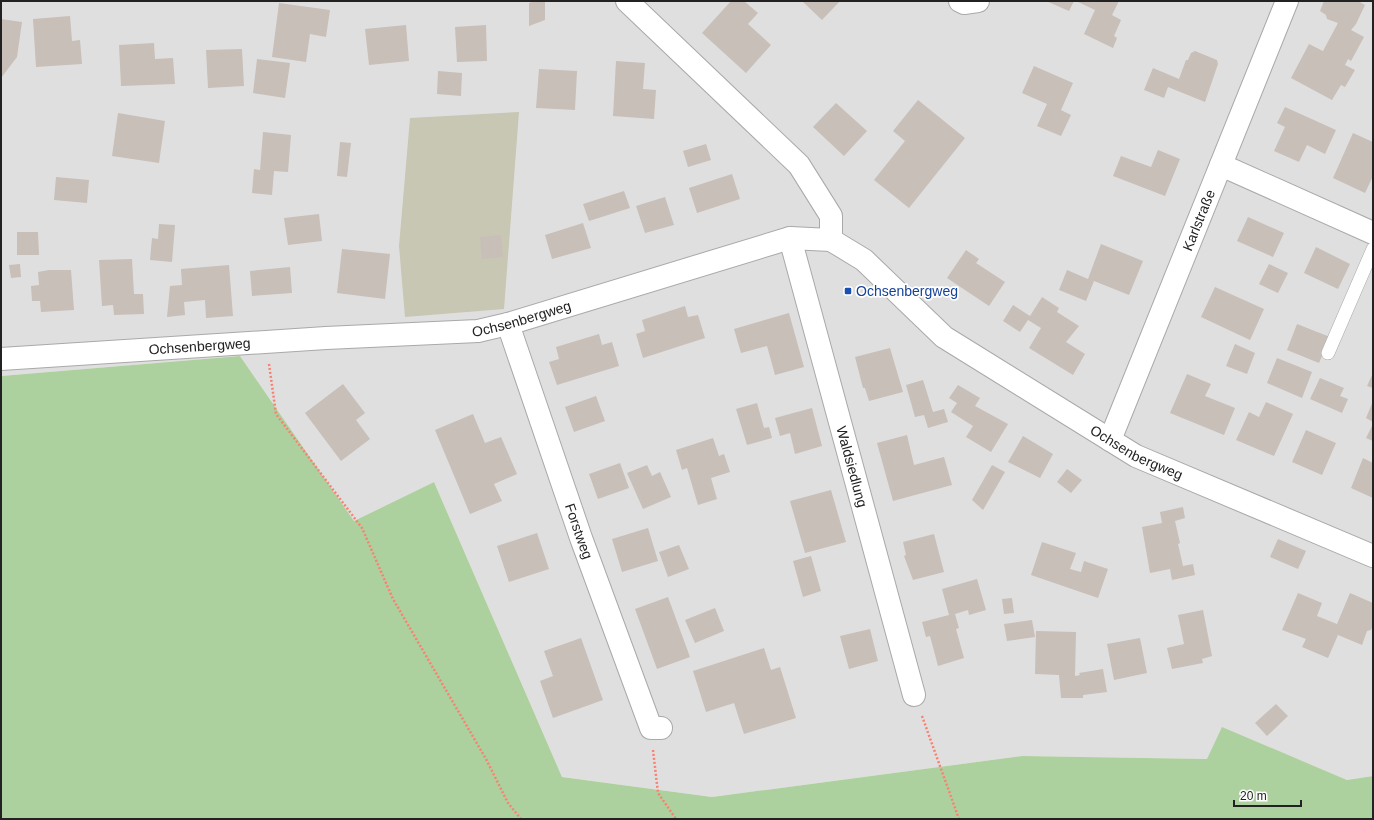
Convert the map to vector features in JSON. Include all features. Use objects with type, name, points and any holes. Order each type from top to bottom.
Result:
[{"type":"street","points":[[627,1],[799,164],[830,216],[830,240]]},
{"type":"street","points":[[960,1],[964,3],[978,1]]},
{"type":"street","name":"Karlstraße","points":[[1110,440],[1287,1]]},
{"type":"street","points":[[1222,165],[1373,233]]},
{"type":"street","name":"Ochsenbergweg","points":[[1,359],[266,342],[478,331],[508,324],[790,238],[830,240],[864,260],[944,337],[1136,456],[1373,556]]},
{"type":"street","name":"Waldsiedlung","points":[[790,238],[914,695]]},
{"type":"street","name":"Forstweg","points":[[508,324],[581,538],[656,728]]},
{"type":"lane","points":[[1328,353],[1373,249]]},
{"type":"path","points":[[266,342],[276,414],[362,528],[393,599],[486,759],[508,803],[521,819]]},
{"type":"path","points":[[914,695],[959,819]]},
{"type":"path","points":[[656,728],[658,793],[676,819]]},
{"type":"shaded area","points":[[1,1],[1373,1],[1373,776],[1347,780],[1222,728],[1208,759],[1022,756],[712,797],[562,777],[434,482],[354,521],[240,356],[1,376]]},
{"type":"shaded area","points":[[519,112],[504,309],[405,317],[399,246],[410,118]]},
{"type":"green space","points":[[240,356],[354,521],[434,482],[562,777],[712,797],[1022,756],[1207,759],[1222,727],[1347,780],[1373,776],[1373,819],[1,819],[1,376]]},
{"type":"building","points":[[535,1],[545,1],[545,20],[529,26],[529,3]]},
{"type":"building","points":[[731,1],[744,1],[758,13],[748,24],[771,45],[746,73],[702,33]]},
{"type":"building","points":[[802,1],[840,1],[822,20]]},
{"type":"building","points":[[1046,1],[1074,1],[1069,11]]},
{"type":"building","points":[[1076,1],[1119,1],[1112,15],[1121,20],[1114,36],[1117,38],[1113,48],[1084,34],[1095,10]]},
{"type":"building","points":[[1324,1],[1358,1],[1365,5],[1356,24],[1351,30],[1364,37],[1351,61],[1348,59],[1345,65],[1355,70],[1345,87],[1341,85],[1332,100],[1291,78],[1309,44],[1323,51],[1338,23],[1327,19],[1326,15],[1320,11]]},
{"type":"building","points":[[279,3],[330,10],[326,37],[310,34],[306,62],[272,57]]},
{"type":"building","points":[[70,16],[72,41],[80,40],[82,64],[36,67],[33,19]]},
{"type":"building","points":[[1,19],[22,22],[17,57],[1,78]]},
{"type":"building","points":[[406,25],[409,61],[369,65],[365,29]]},
{"type":"building","points":[[486,25],[487,61],[457,62],[455,27]]},
{"type":"building","points":[[154,43],[155,59],[173,58],[175,84],[121,86],[119,45]]},
{"type":"building","points":[[242,49],[244,86],[208,88],[206,50]]},
{"type":"building","points":[[1195,51],[1217,60],[1218,64],[1205,102],[1168,87],[1164,98],[1144,90],[1153,68],[1179,79],[1186,60],[1188,60],[1191,53]]},
{"type":"building","points":[[257,59],[290,63],[285,98],[253,93]]},
{"type":"building","points":[[616,61],[645,63],[643,89],[656,90],[654,119],[613,116]]},
{"type":"building","points":[[1034,66],[1073,83],[1061,110],[1071,115],[1061,136],[1037,126],[1047,104],[1022,93]]},
{"type":"building","points":[[539,69],[577,71],[575,110],[536,108]]},
{"type":"building","points":[[438,71],[462,73],[461,96],[437,94]]},
{"type":"building","points":[[918,100],[965,138],[909,208],[874,180],[905,141],[893,131]]},
{"type":"building","points":[[836,103],[867,131],[844,156],[813,127]]},
{"type":"building","points":[[1285,107],[1336,130],[1325,154],[1307,145],[1299,162],[1274,151],[1285,127],[1277,123]]},
{"type":"building","points":[[118,113],[165,121],[159,163],[112,156]]},
{"type":"building","points":[[263,132],[291,135],[288,172],[274,171],[272,195],[252,193],[254,169],[260,170]]},
{"type":"building","points":[[1353,133],[1373,142],[1373,176],[1365,193],[1333,178]]},
{"type":"building","points":[[340,142],[351,143],[347,177],[337,176]]},
{"type":"building","points":[[706,144],[711,160],[688,167],[683,151]]},
{"type":"building","points":[[1158,150],[1180,159],[1165,196],[1113,176],[1121,156],[1151,167]]},
{"type":"building","points":[[732,174],[740,199],[697,213],[689,188]]},
{"type":"building","points":[[56,177],[89,180],[87,203],[54,200]]},
{"type":"building","points":[[624,191],[630,208],[589,221],[583,204]]},
{"type":"building","points":[[665,197],[674,225],[645,233],[636,206]]},
{"type":"building","points":[[319,214],[322,241],[288,245],[284,218]]},
{"type":"building","points":[[1248,217],[1284,233],[1273,257],[1237,241]]},
{"type":"building","points":[[583,223],[591,248],[552,259],[545,235]]},
{"type":"building","points":[[159,224],[175,225],[172,262],[150,260],[152,238],[158,239]]},
{"type":"building","points":[[17,232],[38,232],[39,255],[17,255]]},
{"type":"building","points":[[501,235],[503,257],[482,259],[480,237]]},
{"type":"building","points":[[1101,244],[1143,261],[1129,295],[1094,281],[1086,301],[1059,290],[1067,270],[1088,279]]},
{"type":"building","points":[[1316,247],[1350,264],[1338,289],[1304,273]]},
{"type":"building","points":[[342,249],[390,254],[385,299],[337,293]]},
{"type":"building","points":[[966,250],[979,259],[976,263],[1005,282],[989,306],[947,278]]},
{"type":"building","points":[[132,259],[134,294],[143,294],[144,314],[114,315],[113,305],[102,306],[99,260]]},
{"type":"building","points":[[20,264],[21,277],[11,278],[9,265]]},
{"type":"building","points":[[1269,264],[1288,273],[1278,293],[1259,284]]},
{"type":"building","points":[[229,265],[233,316],[206,318],[205,300],[184,302],[185,315],[167,317],[170,286],[182,285],[181,269]]},
{"type":"building","points":[[290,267],[292,293],[252,296],[250,271]]},
{"type":"building","points":[[49,270],[71,270],[74,310],[41,312],[40,301],[32,301],[31,286],[39,285],[38,272]]},
{"type":"building","points":[[1215,287],[1264,309],[1250,340],[1201,317]]},
{"type":"building","points":[[1042,297],[1059,308],[1057,312],[1079,326],[1066,342],[1085,354],[1073,375],[1029,348],[1041,328],[1028,320],[1020,332],[1003,321],[1013,305],[1030,316]]},
{"type":"building","points":[[685,306],[688,317],[698,315],[705,338],[643,358],[636,334],[645,331],[642,320]]},
{"type":"building","points":[[789,313],[804,367],[775,375],[767,346],[741,353],[734,329]]},
{"type":"building","points":[[1297,324],[1330,337],[1319,363],[1287,350]]},
{"type":"building","points":[[599,334],[602,345],[612,342],[619,366],[557,385],[549,362],[559,359],[556,347]]},
{"type":"building","points":[[1235,344],[1255,353],[1247,374],[1226,366]]},
{"type":"building","points":[[890,348],[903,392],[869,401],[865,388],[863,388],[855,357]]},
{"type":"building","points":[[1277,358],[1312,372],[1302,398],[1267,383]]},
{"type":"building","points":[[1373,373],[1373,388],[1367,386]]},
{"type":"building","points":[[1187,374],[1211,384],[1205,396],[1235,408],[1224,435],[1170,413]]},
{"type":"building","points":[[1320,378],[1344,388],[1340,396],[1348,399],[1342,413],[1310,399]]},
{"type":"building","points":[[923,380],[933,412],[944,409],[948,422],[928,428],[924,415],[915,417],[906,385]]},
{"type":"building","points":[[343,384],[365,413],[356,420],[370,439],[341,461],[305,413]]},
{"type":"building","points":[[958,385],[980,398],[975,406],[1008,424],[991,452],[966,437],[973,426],[951,412],[957,403],[949,398]]},
{"type":"building","points":[[596,396],[605,421],[574,432],[565,407]]},
{"type":"building","points":[[1373,401],[1373,422],[1366,418]]},
{"type":"building","points":[[1266,402],[1293,414],[1274,456],[1236,440],[1249,412],[1259,417]]},
{"type":"building","points":[[757,403],[764,428],[769,427],[772,438],[747,445],[736,409]]},
{"type":"building","points":[[812,408],[822,446],[795,454],[790,433],[780,436],[775,418]]},
{"type":"building","points":[[473,414],[485,443],[501,437],[517,474],[494,484],[502,501],[470,514],[435,430]]},
{"type":"building","points":[[1373,424],[1373,441],[1366,438]]},
{"type":"building","points":[[1306,430],[1336,443],[1322,475],[1292,462]]},
{"type":"building","points":[[907,435],[914,465],[944,457],[952,485],[893,501],[877,443]]},
{"type":"building","points":[[1023,436],[1053,454],[1040,478],[1008,462]]},
{"type":"building","points":[[713,438],[719,456],[724,454],[730,472],[711,478],[717,499],[698,505],[687,468],[682,470],[676,450]]},
{"type":"building","points":[[1363,458],[1373,463],[1373,498],[1351,488]]},
{"type":"building","points":[[620,463],[629,488],[598,499],[589,474]]},
{"type":"building","points":[[647,465],[652,476],[660,472],[671,497],[643,509],[627,473]]},
{"type":"building","points":[[992,465],[1005,472],[983,510],[972,500]]},
{"type":"building","points":[[1067,469],[1082,480],[1071,493],[1057,482]]},
{"type":"building","points":[[831,490],[846,542],[805,553],[790,501]]},
{"type":"building","points":[[1183,507],[1185,518],[1175,521],[1180,543],[1178,544],[1183,566],[1193,564],[1195,575],[1172,580],[1170,569],[1150,573],[1142,527],[1162,523],[1160,512]]},
{"type":"building","points":[[648,528],[658,561],[622,572],[612,539]]},
{"type":"building","points":[[537,533],[549,569],[509,582],[497,546]]},
{"type":"building","points":[[934,534],[944,572],[913,580],[904,556],[906,555],[903,542]]},
{"type":"building","points":[[1278,539],[1306,551],[1298,569],[1270,557]]},
{"type":"building","points":[[1042,542],[1076,553],[1070,569],[1081,572],[1084,561],[1108,569],[1098,598],[1031,575]]},
{"type":"building","points":[[679,545],[689,569],[668,577],[659,552]]},
{"type":"building","points":[[811,556],[821,591],[803,597],[793,561]]},
{"type":"building","points":[[977,579],[986,610],[969,615],[968,610],[955,614],[959,628],[956,629],[964,658],[938,666],[930,636],[926,637],[922,622],[949,615],[942,589]]},
{"type":"building","points":[[1298,593],[1322,603],[1317,616],[1337,624],[1350,593],[1373,603],[1373,625],[1371,630],[1367,631],[1362,645],[1338,635],[1328,658],[1302,647],[1306,639],[1282,630]]},
{"type":"building","points":[[668,597],[690,657],[657,669],[635,609]]},
{"type":"building","points":[[1012,598],[1014,613],[1004,614],[1002,599]]},
{"type":"building","points":[[715,608],[724,631],[695,643],[685,620]]},
{"type":"building","points":[[1203,610],[1212,656],[1202,659],[1203,663],[1172,669],[1167,648],[1184,644],[1178,615]]},
{"type":"building","points":[[1032,620],[1035,637],[1007,641],[1004,624]]},
{"type":"building","points":[[870,629],[878,661],[849,669],[840,636]]},
{"type":"building","points":[[1036,631],[1076,632],[1075,676],[1080,675],[1079,673],[1103,669],[1107,692],[1083,695],[1083,698],[1061,698],[1059,675],[1035,674]]},
{"type":"building","points":[[581,638],[603,700],[553,718],[540,681],[553,676],[544,651]]},
{"type":"building","points":[[1140,638],[1147,673],[1114,680],[1107,644]]},
{"type":"building","points":[[764,648],[771,670],[780,667],[796,718],[744,734],[734,703],[706,712],[693,671]]},
{"type":"building","points":[[1276,704],[1288,716],[1267,736],[1255,723]]},
{"type":"place","name":"Ochsenbergweg","points":[[848,291]]}]
